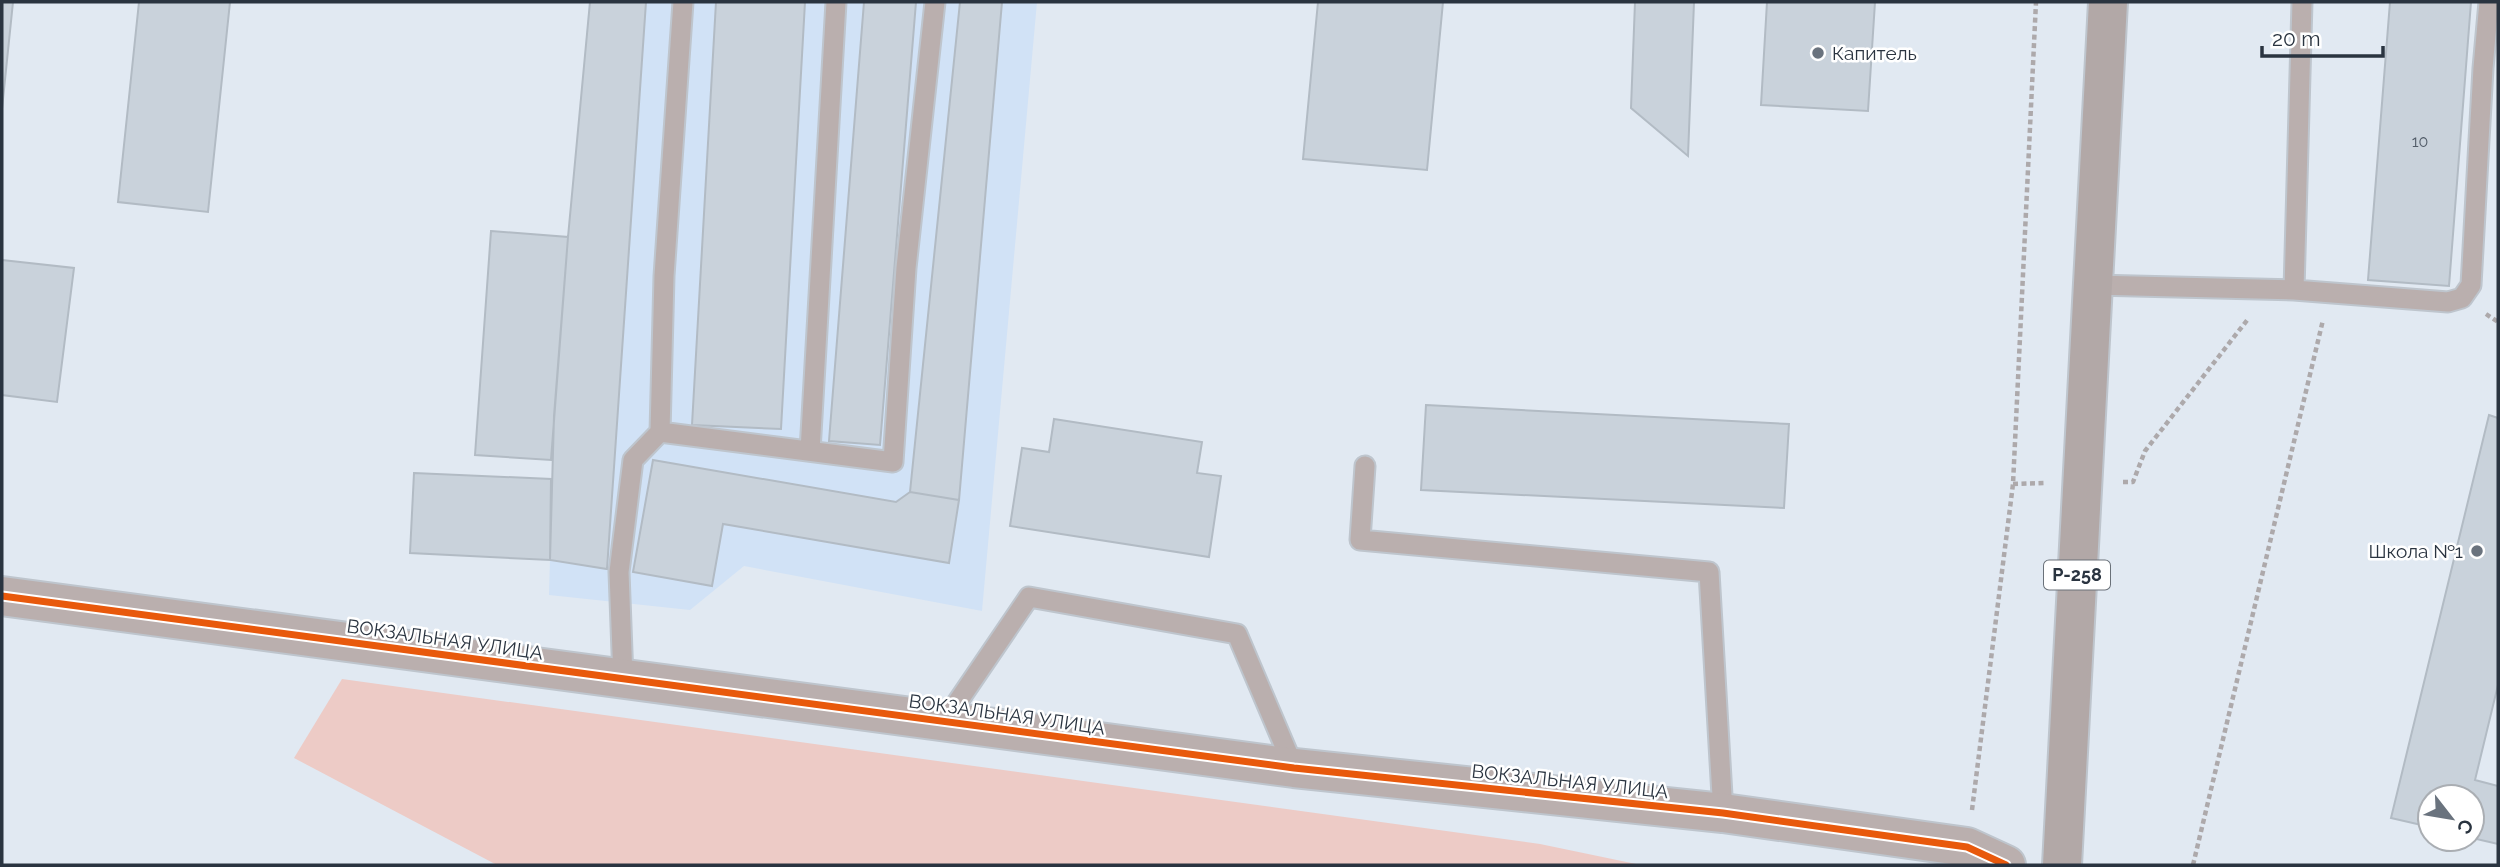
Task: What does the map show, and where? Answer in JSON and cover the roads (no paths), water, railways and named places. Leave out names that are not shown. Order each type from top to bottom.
[{"type":"main road","name":"Р-258","points":[[2062,865],[2108,2]]},
{"type":"street","name":"ВОКЗАЛЬНАЯ УЛИЦА","points":[[2,596],[1294,768],[1724,813],[1968,847],[2006,865]]},
{"type":"lane","points":[[623,679],[619,572],[633,460],[660,432],[664,276],[683,2]]},
{"type":"lane","points":[[810,451],[836,2]]},
{"type":"lane","points":[[660,432],[892,462],[906,268],[935,2]]},
{"type":"lane","points":[[2294,290],[2302,2]]},
{"type":"lane","points":[[2095,285],[2294,290],[2448,302],[2462,298],[2471,285],[2489,2]]},
{"type":"lane","points":[[1365,466],[1360,540],[1709,572],[1724,813]]},
{"type":"lane","points":[[944,722],[1029,597],[1237,634],[1294,768]]},
{"type":"place","name":"Капитель","points":[[1818,53]]},
{"type":"place","name":"Школа №1","points":[[2477,551]]}]
